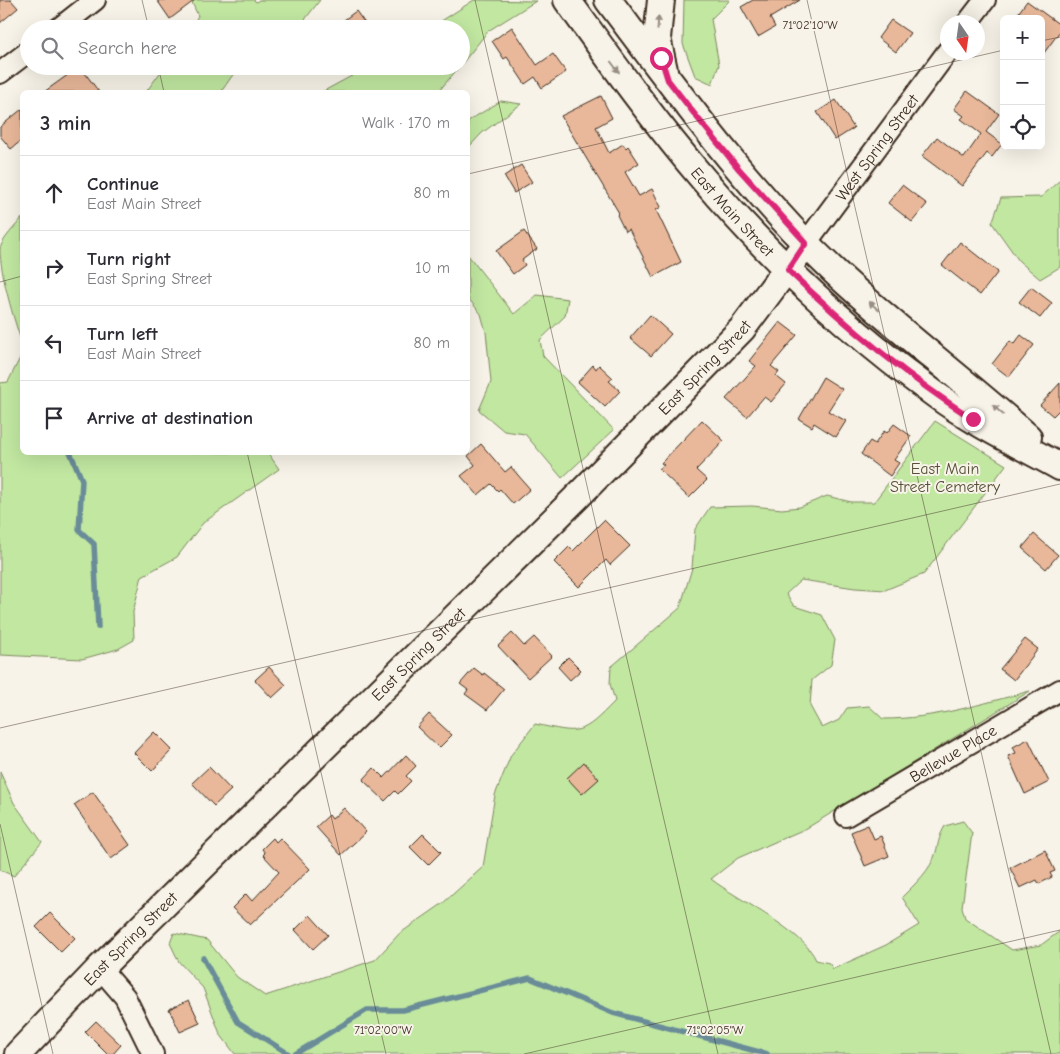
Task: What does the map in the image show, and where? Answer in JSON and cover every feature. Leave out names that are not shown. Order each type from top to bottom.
[{"type":"main road","points":[[661,0],[657,38],[668,80]]},
{"type":"main road","name":"East Main Street","points":[[572,2],[586,28],[655,120],[704,181],[788,270],[857,333],[938,396],[973,419],[1060,467]]},
{"type":"main road","points":[[586,28],[614,2]]},
{"type":"main road","name":"East Main Street","points":[[614,2],[668,80],[739,169],[806,243],[836,273],[920,346],[988,401],[1060,467]]},
{"type":"main road","name":"East Spring Street","points":[[18,1054],[100,968],[578,496],[742,329],[788,270],[806,243]]},
{"type":"street","points":[[70,20],[96,0]]},
{"type":"street","points":[[973,15],[985,0]]},
{"type":"street","points":[[0,73],[20,58]]},
{"type":"street","name":"West Spring Street","points":[[806,243],[941,60]]},
{"type":"street","name":"Bellevue Place","points":[[846,816],[1060,690]]},
{"type":"street","points":[[100,968],[116,984],[129,1004],[153,1054]]},
{"type":"green space","points":[[191,0],[254,0],[256,2],[259,0],[320,0],[305,20],[196,20],[198,16]]},
{"type":"green space","points":[[474,0],[536,1],[488,31],[470,54],[470,20],[443,20]]},
{"type":"green space","points":[[684,0],[730,0],[711,19],[719,65],[712,84],[695,76],[683,44]]},
{"type":"green space","points":[[158,75],[233,75],[222,90],[147,90]]},
{"type":"green space","points":[[353,75],[452,75],[440,90],[326,90]]},
{"type":"green space","points":[[501,101],[521,104],[482,133],[470,146],[470,120]]},
{"type":"green space","points":[[1060,180],[1060,267],[1040,279],[1019,261],[992,223],[1001,198],[1041,197]]},
{"type":"green space","points":[[20,220],[20,336],[5,284],[1,259],[0,249],[6,237]]},
{"type":"green space","points":[[470,258],[514,314],[537,295],[568,299],[565,316],[540,340],[543,356],[614,430],[562,478],[525,434],[504,431],[479,410],[491,382],[486,332],[481,314],[470,300]]},
{"type":"green space","points":[[20,358],[20,455],[269,455],[279,469],[203,523],[177,557],[142,576],[133,612],[134,640],[118,649],[82,659],[0,655],[0,383],[8,382]]},
{"type":"green space","name":"East Main Street Cemetery","points":[[935,421],[1006,465],[924,574],[885,590],[855,588],[801,580],[786,594],[794,606],[822,615],[835,640],[831,665],[812,680],[810,706],[822,728],[839,720],[847,708],[869,706],[883,719],[902,718],[939,714],[1030,691],[807,828],[738,858],[711,879],[785,927],[809,949],[816,960],[829,963],[833,969],[886,945],[919,925],[902,897],[922,876],[934,859],[940,836],[945,826],[963,821],[972,833],[962,907],[965,918],[1012,950],[1041,945],[1060,931],[1060,1054],[235,1054],[220,1034],[203,988],[179,962],[170,943],[174,933],[207,940],[237,977],[265,996],[375,960],[399,934],[442,904],[483,867],[495,795],[511,755],[535,724],[562,730],[580,729],[595,721],[615,701],[610,684],[611,667],[680,608],[692,568],[695,529],[710,507],[752,506],[782,509],[800,507],[827,496],[851,502],[874,502]]},
{"type":"green space","points":[[0,772],[14,803],[42,842],[14,876],[0,870]]},
{"type":"building","points":[[0,0],[11,0],[18,8],[0,23]]},
{"type":"building","points":[[157,0],[195,0],[170,19]]},
{"type":"building","points":[[753,0],[800,0],[770,18],[775,27],[758,37],[741,7]]},
{"type":"building","points":[[1027,1],[1060,25],[1060,31],[1045,52],[1045,15],[1017,15]]},
{"type":"building","points":[[356,11],[362,20],[344,20]]},
{"type":"building","points":[[891,20],[910,33],[896,52],[878,38]]},
{"type":"building","points":[[512,27],[537,65],[553,54],[566,72],[542,88],[535,77],[525,84],[507,57],[504,59],[492,41]]},
{"type":"building","points":[[68,75],[86,75],[98,90],[47,90]]},
{"type":"building","points":[[967,91],[999,114],[986,132],[1000,142],[1000,147],[992,157],[987,153],[962,186],[922,156],[937,137],[964,158],[981,134],[961,119],[964,116],[954,109]]},
{"type":"building","points":[[601,96],[612,118],[596,127],[609,153],[623,144],[626,148],[628,146],[639,163],[625,172],[639,196],[652,189],[661,207],[656,210],[681,262],[653,277],[629,229],[625,231],[617,215],[619,213],[561,116]]},
{"type":"building","points":[[836,100],[854,128],[835,140],[817,112]]},
{"type":"building","points":[[20,111],[20,142],[11,149],[0,136],[0,127]]},
{"type":"building","points":[[521,165],[532,182],[514,193],[504,176]]},
{"type":"building","points":[[902,185],[927,204],[912,222],[888,203]]},
{"type":"building","points":[[524,231],[537,249],[522,260],[525,265],[513,274],[496,251]]},
{"type":"building","points":[[960,242],[998,272],[980,295],[942,265]]},
{"type":"building","points":[[1031,287],[1052,303],[1040,318],[1019,302]]},
{"type":"building","points":[[650,315],[671,334],[651,356],[630,338]]},
{"type":"building","points":[[780,322],[797,335],[771,366],[779,372],[776,376],[786,384],[771,402],[764,397],[747,417],[726,399],[756,366],[749,361]]},
{"type":"building","points":[[1021,335],[1034,345],[1009,377],[992,364],[1010,341],[1014,344]]},
{"type":"building","points":[[593,365],[596,369],[599,365],[613,378],[609,381],[620,391],[605,407],[578,382]]},
{"type":"building","points":[[823,377],[842,389],[828,411],[846,421],[836,437],[814,423],[812,427],[799,419]]},
{"type":"building","points":[[1060,383],[1060,409],[1053,416],[1040,405]]},
{"type":"building","points":[[702,420],[724,441],[696,470],[707,480],[689,498],[659,469],[664,465],[661,463]]},
{"type":"building","points":[[894,424],[911,436],[894,460],[899,463],[890,476],[861,454],[870,441],[875,444],[884,431],[887,433]]},
{"type":"building","points":[[481,444],[505,472],[511,467],[530,489],[513,504],[500,489],[498,491],[491,484],[478,495],[461,476],[475,465],[468,456]]},
{"type":"building","points":[[604,520],[630,546],[610,565],[606,560],[579,587],[554,562],[569,547],[573,551]]},
{"type":"building","points":[[1034,534],[1058,555],[1046,569],[1022,548]]},
{"type":"building","points":[[512,633],[524,646],[534,637],[552,656],[528,678],[498,646]]},
{"type":"building","points":[[1025,639],[1038,649],[1014,680],[1000,669]]},
{"type":"building","points":[[568,657],[581,670],[570,680],[558,667]]},
{"type":"building","points":[[269,667],[286,685],[272,698],[255,680]]},
{"type":"building","points":[[474,668],[483,675],[484,673],[504,689],[487,710],[465,694],[468,690],[460,684]]},
{"type":"building","points":[[429,714],[452,735],[439,748],[417,727]]},
{"type":"building","points":[[154,732],[172,750],[152,771],[134,753]]},
{"type":"building","points":[[1028,739],[1049,782],[1025,794],[1008,756],[1016,753],[1013,747]]},
{"type":"building","points":[[406,755],[416,766],[406,776],[411,781],[398,794],[395,791],[385,801],[363,780],[374,768],[384,778]]},
{"type":"building","points":[[584,762],[599,779],[582,794],[567,778]]},
{"type":"building","points":[[209,767],[231,790],[214,806],[192,783]]},
{"type":"building","points":[[93,792],[130,845],[111,859],[74,805]]},
{"type":"building","points":[[344,808],[366,832],[341,855],[316,827],[329,815],[332,819]]},
{"type":"building","points":[[868,825],[874,839],[881,836],[889,856],[865,866],[851,832]]},
{"type":"building","points":[[423,834],[441,852],[428,865],[410,847]]},
{"type":"building","points":[[273,838],[276,842],[280,838],[310,869],[250,925],[232,908],[246,894],[252,901],[279,872],[263,855],[265,853],[262,849]]},
{"type":"building","points":[[1045,850],[1055,871],[1050,873],[1052,877],[1039,884],[1037,880],[1020,888],[1010,868]]},
{"type":"building","points":[[50,913],[75,938],[61,952],[36,927]]},
{"type":"building","points":[[310,915],[328,935],[313,949],[295,930]]},
{"type":"building","points":[[189,1000],[200,1023],[180,1032],[169,1009]]},
{"type":"building","points":[[96,1021],[121,1045],[113,1054],[107,1054],[85,1032]]},
{"type":"waterway","points":[[71,455],[82,480],[79,530],[94,544],[98,627]]},
{"type":"waterway","points":[[203,958],[238,1022],[289,1054]]},
{"type":"waterway","points":[[295,1054],[367,1010],[403,1010],[530,978],[613,1013],[767,1054]]},
{"type":"route","points":[[661,58],[668,80],[696,116],[739,169],[806,243],[788,270],[857,333],[900,368],[973,419]]}]
